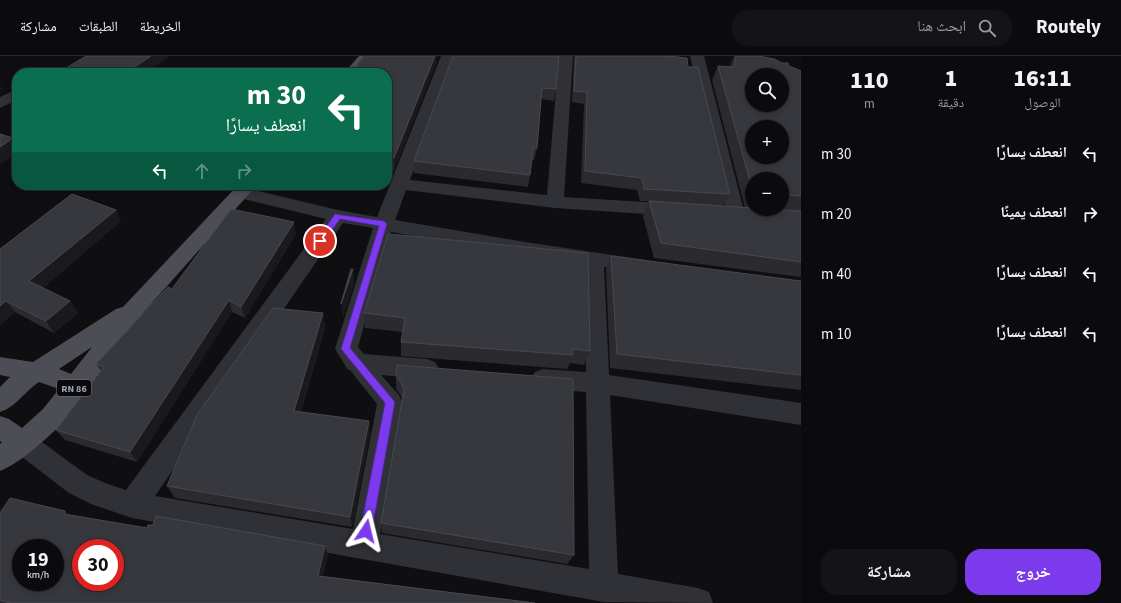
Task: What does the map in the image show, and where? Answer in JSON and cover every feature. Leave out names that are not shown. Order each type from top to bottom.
[{"type":"main road","points":[[356,68],[367,56]]},
{"type":"main road","name":"RN 86","points":[[0,459],[52,417],[136,306],[243,190]]},
{"type":"main road","name":"RN 86","points":[[0,402],[15,387],[36,371],[136,306]]},
{"type":"main road","points":[[0,366],[36,371],[57,377],[75,387]]},
{"type":"main road","points":[[0,427],[9,435],[22,442]]},
{"type":"street","points":[[364,546],[390,402],[356,363],[346,349],[384,224],[448,56]]},
{"type":"street","points":[[555,202],[566,56]]},
{"type":"street","points":[[693,62],[736,215]]},
{"type":"street","points":[[0,103],[12,97]]},
{"type":"street","points":[[399,184],[555,202],[689,211]]},
{"type":"street","points":[[247,190],[338,216],[525,249],[656,267]]},
{"type":"street","points":[[132,505],[338,216]]},
{"type":"street","points":[[594,259],[604,587]]},
{"type":"street","points":[[356,363],[450,371]]},
{"type":"street","points":[[520,377],[598,383],[801,414]]},
{"type":"street","points":[[22,442],[78,484],[101,495],[132,505],[698,603]]},
{"type":"building","points":[[86,56],[151,56],[133,68],[66,68]]},
{"type":"building","points":[[364,56],[435,56],[394,158],[392,158],[392,68],[356,68]]},
{"type":"building","points":[[453,56],[559,56],[556,89],[542,88],[537,148],[533,148],[530,175],[414,161]]},
{"type":"building","points":[[576,56],[665,56],[687,58],[688,67],[698,67],[730,194],[644,189],[642,178],[585,171],[587,92],[574,91]]},
{"type":"building","points":[[736,56],[759,56],[774,59],[782,63],[788,63],[789,66],[801,71],[801,196],[789,195],[789,172],[748,172],[745,164],[789,164],[789,120],[745,120],[745,163],[718,66],[734,67]]},
{"type":"building","points":[[0,134],[12,138],[12,139],[0,147]]},
{"type":"building","points":[[72,194],[116,210],[29,281],[70,301],[46,321],[6,301],[0,306],[0,249]]},
{"type":"building","points":[[649,201],[745,208],[745,216],[789,216],[789,210],[801,211],[801,262],[661,243]]},
{"type":"building","points":[[231,209],[294,222],[241,307],[229,300],[130,452],[56,430],[104,367],[96,364],[168,287],[172,289]]},
{"type":"building","points":[[388,234],[588,253],[590,351],[572,349],[573,355],[401,342],[405,318],[364,313]]},
{"type":"building","points":[[611,256],[801,281],[801,375],[617,354]]},
{"type":"building","points":[[351,269],[353,269],[341,304]]},
{"type":"building","points":[[273,308],[323,313],[294,411],[369,421],[350,517],[167,486],[197,415]]},
{"type":"building","points":[[397,365],[573,379],[574,555],[381,523],[404,389],[396,376]]},
{"type":"building","points":[[10,498],[65,511],[64,514],[147,528],[148,525],[153,525],[156,516],[325,546],[318,576],[535,603],[11,603],[0,600],[0,513]]},
{"type":"route","points":[[320,241],[338,216],[384,224],[346,349],[356,363],[390,402],[366,531]]}]
